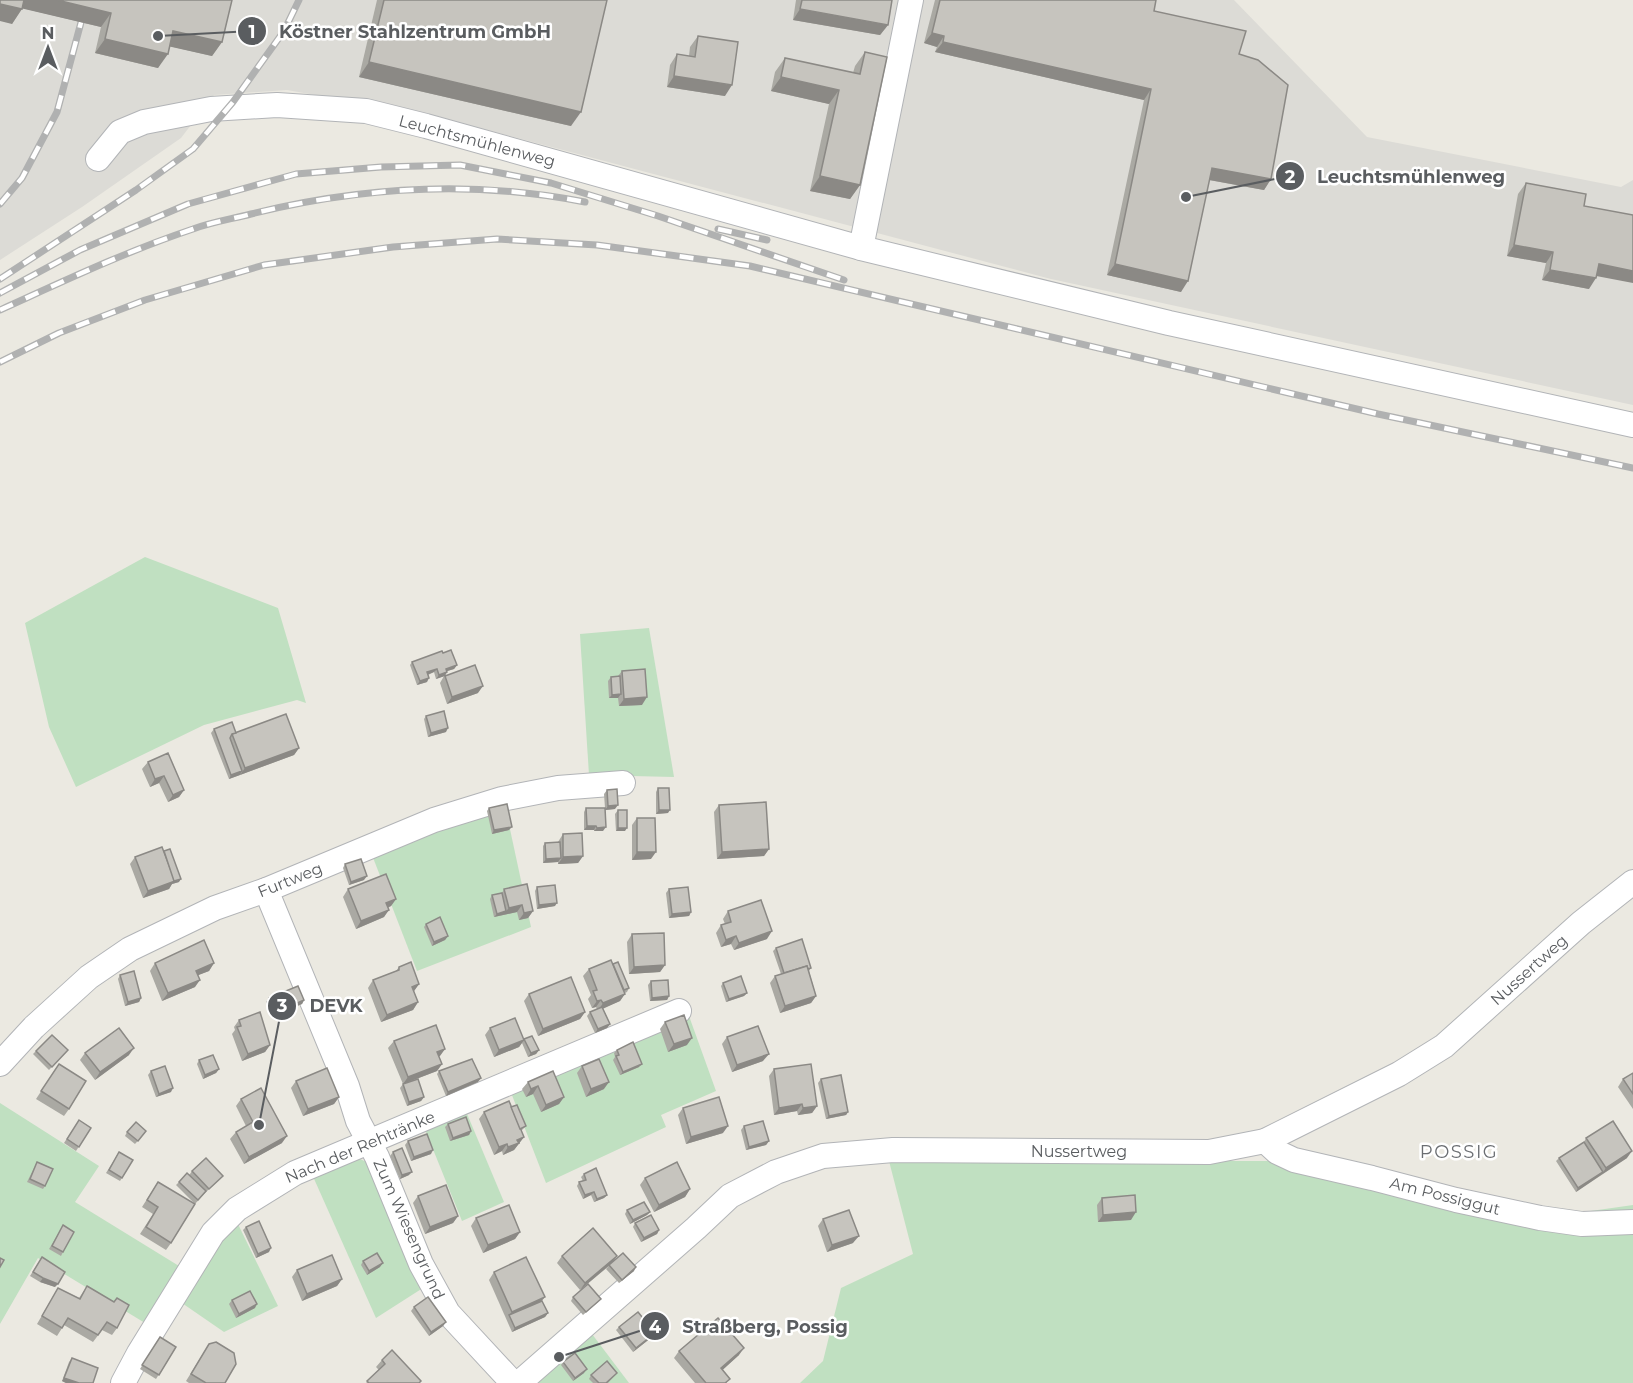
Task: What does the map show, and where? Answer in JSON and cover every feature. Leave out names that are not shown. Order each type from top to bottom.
[{"type":"street","points":[[861,248],[911,0]]},
{"type":"street","name":"Leuchtsmühlenweg","points":[[98,159],[120,132],[144,122],[211,109],[277,105],[366,111],[861,248],[1169,323],[1633,425]]},
{"type":"street","name":"Furtweg","points":[[0,1064],[34,1027],[89,977],[130,949],[215,908],[266,890],[434,820],[502,799],[558,788],[623,783]]},
{"type":"street","name":"Nussertweg","points":[[519,1383],[730,1196],[776,1172],[823,1156],[893,1150],[1209,1152],[1265,1141],[1399,1074],[1444,1046],[1581,923],[1633,882]]},
{"type":"street","name":"Zum Wiesengrund","points":[[266,890],[347,1086],[358,1121],[369,1141],[421,1264],[448,1313],[513,1383]]},
{"type":"street","name":"Nach der Rehtränke","points":[[123,1383],[213,1233],[237,1209],[295,1173],[679,1011]]},
{"type":"street","name":"Am Possiggut","points":[[1265,1141],[1277,1152],[1294,1160],[1455,1200],[1540,1218],[1582,1224],[1633,1222]]},
{"type":"shaded area","points":[[0,0],[1234,0],[1367,137],[1621,187],[1633,180],[1633,405],[1051,279],[438,117],[287,90],[214,95],[181,138],[82,207],[0,260]]},
{"type":"green space","points":[[145,557],[278,608],[306,703],[297,700],[204,725],[76,787],[49,727],[25,623]]},
{"type":"green space","points":[[649,628],[674,777],[589,775],[580,634]]},
{"type":"green space","points":[[505,806],[531,927],[417,971],[372,855]]},
{"type":"green space","points":[[689,1016],[716,1091],[661,1115],[666,1127],[546,1183],[510,1090]]},
{"type":"green space","points":[[0,1103],[99,1166],[75,1202],[179,1266],[145,1323],[38,1258],[0,1324]]},
{"type":"green space","points":[[465,1109],[504,1202],[462,1221],[424,1127]]},
{"type":"green space","points":[[353,1156],[369,1163],[426,1286],[376,1318],[311,1172]]},
{"type":"green space","points":[[889,1161],[1282,1161],[1521,1221],[1633,1205],[1633,1383],[800,1383],[823,1361],[841,1288],[913,1254]]},
{"type":"green space","points":[[235,1218],[278,1306],[224,1332],[179,1301]]},
{"type":"green space","points":[[592,1334],[629,1383],[530,1383]]},
{"type":"building","points":[[0,0],[24,0],[22,9],[0,4]]},
{"type":"building","points":[[57,0],[232,0],[222,42],[173,31],[168,54],[105,39],[111,13]]},
{"type":"building","points":[[384,0],[607,0],[581,112],[369,62]]},
{"type":"building","points":[[802,0],[892,0],[888,25],[800,9]]},
{"type":"building","points":[[940,0],[1156,0],[1154,11],[1246,31],[1239,54],[1258,60],[1288,85],[1271,179],[1212,168],[1188,281],[1115,264],[1151,89],[943,42],[944,36],[932,33]]},
{"type":"building","points":[[698,36],[738,42],[732,85],[674,76],[677,54],[695,57]]},
{"type":"building","points":[[865,52],[887,57],[860,185],[820,176],[839,90],[781,77],[785,58],[860,74]]},
{"type":"building","points":[[1526,183],[1586,194],[1584,206],[1633,215],[1633,271],[1599,264],[1596,278],[1550,270],[1553,252],[1514,245]]},
{"type":"building","points":[[451,650],[457,665],[446,669],[447,672],[439,675],[437,669],[427,672],[429,678],[420,681],[412,662]]},
{"type":"building","points":[[475,665],[483,686],[452,697],[445,676]]},
{"type":"building","points":[[645,669],[647,697],[624,699],[622,671]]},
{"type":"building","points":[[620,676],[621,694],[612,695],[611,677]]},
{"type":"building","points":[[444,711],[448,728],[431,733],[426,716]]},
{"type":"building","points":[[286,714],[299,748],[245,768],[232,734]]},
{"type":"building","points":[[232,722],[236,733],[230,738],[242,771],[231,775],[214,729]]},
{"type":"building","points":[[168,753],[184,790],[173,795],[164,776],[155,779],[148,762]]},
{"type":"building","points":[[658,788],[669,788],[670,810],[659,810]]},
{"type":"building","points":[[617,789],[618,805],[608,806],[607,790]]},
{"type":"building","points":[[766,802],[769,849],[722,852],[719,805]]},
{"type":"building","points":[[507,804],[512,827],[494,830],[489,808]]},
{"type":"building","points":[[586,808],[605,808],[606,827],[587,826]]},
{"type":"building","points":[[618,810],[627,810],[627,828],[618,828]]},
{"type":"building","points":[[637,818],[655,818],[656,852],[637,852]]},
{"type":"building","points":[[582,833],[583,856],[563,857],[563,834]]},
{"type":"building","points":[[560,842],[561,858],[546,859],[545,843]]},
{"type":"building","points":[[162,847],[175,881],[148,891],[135,857]]},
{"type":"building","points":[[170,849],[181,879],[174,881],[164,851]]},
{"type":"building","points":[[361,859],[367,876],[351,882],[345,864]]},
{"type":"building","points":[[386,874],[396,899],[386,903],[389,910],[361,921],[348,889]]},
{"type":"building","points":[[527,884],[533,911],[524,913],[522,905],[509,908],[504,889]]},
{"type":"building","points":[[555,885],[557,903],[539,905],[537,887]]},
{"type":"building","points":[[688,887],[691,912],[672,914],[669,889]]},
{"type":"building","points":[[502,893],[506,911],[497,914],[492,895]]},
{"type":"building","points":[[761,900],[772,931],[739,943],[736,936],[726,940],[721,925],[731,922],[728,911]]},
{"type":"building","points":[[440,917],[448,936],[434,942],[426,924]]},
{"type":"building","points":[[664,933],[665,965],[634,967],[632,934]]},
{"type":"building","points":[[802,939],[811,968],[808,969],[807,966],[784,973],[776,948]]},
{"type":"building","points":[[204,940],[214,963],[196,971],[200,980],[168,993],[155,963]]},
{"type":"building","points":[[611,960],[625,994],[603,1003],[601,1000],[597,1001],[593,991],[597,990],[589,969]]},
{"type":"building","points":[[411,962],[419,984],[412,987],[418,1002],[387,1015],[373,980],[399,970],[399,967]]},
{"type":"building","points":[[618,962],[629,988],[624,990],[613,964]]},
{"type":"building","points":[[807,966],[816,996],[785,1006],[775,976]]},
{"type":"building","points":[[134,971],[141,998],[128,1002],[120,975]]},
{"type":"building","points":[[741,976],[747,993],[729,999],[723,983]]},
{"type":"building","points":[[571,977],[585,1012],[543,1029],[529,994]]},
{"type":"building","points":[[668,980],[669,996],[652,998],[651,981]]},
{"type":"building","points":[[298,986],[304,1000],[275,1013],[269,998]]},
{"type":"building","points":[[602,1007],[610,1024],[598,1029],[590,1012]]},
{"type":"building","points":[[260,1012],[270,1045],[248,1054],[237,1027],[241,1026],[239,1020]]},
{"type":"building","points":[[684,1015],[692,1038],[674,1044],[665,1022]]},
{"type":"building","points":[[515,1018],[524,1040],[499,1050],[490,1028]]},
{"type":"building","points":[[436,1025],[445,1049],[437,1052],[442,1064],[408,1077],[394,1041]]},
{"type":"building","points":[[758,1026],[769,1054],[737,1065],[727,1037]]},
{"type":"building","points":[[119,1028],[134,1048],[100,1072],[85,1053]]},
{"type":"building","points":[[52,1035],[68,1050],[52,1067],[36,1051]]},
{"type":"building","points":[[532,1036],[539,1050],[531,1053],[524,1039]]},
{"type":"building","points":[[633,1042],[642,1064],[623,1072],[616,1056],[619,1055],[617,1050]]},
{"type":"building","points":[[213,1055],[219,1069],[205,1075],[199,1060]]},
{"type":"building","points":[[472,1059],[481,1078],[448,1092],[439,1071]]},
{"type":"building","points":[[599,1059],[609,1082],[591,1089],[582,1066]]},
{"type":"building","points":[[59,1064],[86,1081],[69,1109],[41,1091]]},
{"type":"building","points":[[811,1064],[817,1106],[803,1108],[802,1104],[779,1108],[774,1069]]},
{"type":"building","points":[[165,1066],[173,1088],[159,1094],[151,1071]]},
{"type":"building","points":[[327,1068],[339,1097],[308,1109],[296,1081]]},
{"type":"building","points":[[553,1071],[564,1097],[546,1105],[538,1086],[531,1089],[528,1082]]},
{"type":"building","points":[[1633,1073],[1633,1094],[1623,1079]]},
{"type":"building","points":[[841,1075],[848,1112],[829,1116],[821,1079]]},
{"type":"building","points":[[418,1079],[424,1097],[409,1102],[403,1084]]},
{"type":"building","points":[[261,1088],[287,1136],[249,1157],[236,1132],[253,1122],[241,1099]]},
{"type":"building","points":[[719,1097],[728,1126],[691,1137],[683,1108]]},
{"type":"building","points":[[509,1101],[524,1137],[517,1140],[519,1143],[499,1147],[484,1112]]},
{"type":"building","points":[[517,1105],[526,1126],[520,1129],[511,1107]]},
{"type":"building","points":[[466,1117],[471,1131],[453,1138],[448,1124]]},
{"type":"building","points":[[79,1120],[91,1128],[79,1147],[67,1139]]},
{"type":"building","points":[[763,1121],[769,1141],[749,1147],[744,1126]]},
{"type":"building","points":[[1613,1121],[1632,1151],[1606,1168],[1586,1138]]},
{"type":"building","points":[[136,1122],[146,1131],[138,1141],[127,1132]]},
{"type":"building","points":[[427,1134],[433,1150],[414,1157],[408,1141]]},
{"type":"building","points":[[1584,1142],[1603,1172],[1578,1188],[1559,1158]]},
{"type":"building","points":[[402,1148],[412,1172],[402,1175],[393,1152]]},
{"type":"building","points":[[119,1152],[133,1160],[122,1178],[109,1170]]},
{"type":"building","points":[[206,1158],[223,1176],[209,1189],[192,1171]]},
{"type":"building","points":[[37,1162],[53,1169],[45,1186],[30,1179]]},
{"type":"building","points":[[677,1162],[690,1189],[659,1205],[645,1178]]},
{"type":"building","points":[[596,1168],[607,1195],[597,1199],[594,1192],[585,1195],[579,1182],[586,1180],[584,1174]]},
{"type":"building","points":[[187,1173],[206,1191],[198,1200],[179,1182]]},
{"type":"building","points":[[158,1182],[195,1204],[171,1243],[146,1227],[158,1207],[147,1200]]},
{"type":"building","points":[[446,1185],[458,1216],[430,1227],[418,1196]]},
{"type":"building","points":[[1135,1195],[1136,1212],[1103,1215],[1102,1198]]},
{"type":"building","points":[[644,1202],[650,1212],[633,1220],[627,1210]]},
{"type":"building","points":[[509,1205],[520,1232],[488,1245],[476,1218]]},
{"type":"building","points":[[849,1210],[859,1236],[832,1245],[823,1219]]},
{"type":"building","points":[[651,1215],[659,1230],[644,1238],[635,1223]]},
{"type":"building","points":[[259,1221],[271,1248],[258,1254],[246,1227]]},
{"type":"building","points":[[63,1225],[74,1232],[63,1252],[52,1246]]},
{"type":"building","points":[[593,1228],[617,1256],[585,1283],[562,1256]]},
{"type":"building","points":[[377,1253],[383,1263],[369,1271],[363,1261]]},
{"type":"building","points":[[623,1253],[636,1267],[622,1280],[609,1265]]},
{"type":"building","points":[[332,1255],[342,1279],[307,1294],[297,1270]]},
{"type":"building","points":[[42,1257],[65,1272],[58,1284],[33,1272]]},
{"type":"building","points":[[526,1257],[545,1297],[512,1312],[494,1272]]},
{"type":"building","points":[[588,1284],[601,1299],[586,1312],[573,1297]]},
{"type":"building","points":[[87,1286],[114,1302],[117,1298],[129,1305],[117,1328],[107,1322],[98,1335],[68,1318],[62,1328],[42,1316],[58,1288],[80,1299]]},
{"type":"building","points":[[250,1291],[257,1304],[239,1314],[232,1300]]},
{"type":"building","points":[[428,1297],[446,1322],[431,1332],[414,1307]]},
{"type":"building","points":[[542,1301],[548,1313],[515,1328],[509,1315]]},
{"type":"building","points":[[638,1312],[655,1333],[636,1348],[619,1327]]},
{"type":"building","points":[[718,1318],[744,1348],[721,1368],[730,1379],[725,1383],[706,1383],[679,1351]]},
{"type":"building","points":[[160,1337],[176,1347],[159,1375],[142,1365]]},
{"type":"building","points":[[216,1342],[234,1353],[236,1364],[225,1383],[206,1383],[191,1374],[209,1344]]},
{"type":"building","points":[[392,1350],[421,1381],[419,1383],[369,1383],[367,1381],[385,1364],[382,1360]]},
{"type":"building","points":[[575,1353],[587,1369],[575,1378],[563,1362]]},
{"type":"building","points":[[72,1358],[98,1368],[93,1383],[79,1383],[64,1378]]},
{"type":"building","points":[[607,1361],[617,1373],[606,1383],[599,1383],[591,1375]]},
{"type":"railway","points":[[0,204],[22,178],[57,112],[87,0]]},
{"type":"railway","points":[[0,279],[136,190],[193,149],[233,102],[284,31],[299,0]]},
{"type":"railway","points":[[0,293],[80,250],[188,204],[296,174],[381,167],[460,165],[551,183],[658,216],[844,280]]},
{"type":"railway","points":[[0,310],[168,238],[207,224],[292,205],[375,193],[459,189],[543,195],[585,202]]},
{"type":"railway","points":[[718,229],[767,240]]},
{"type":"railway","points":[[0,362],[59,333],[145,300],[264,265],[393,247],[497,239],[597,245],[750,266],[1378,414],[1633,468]]},
{"type":"place","name":"Köstner Stahlzentrum GmbH","points":[[158,36]]},
{"type":"place","name":"Leuchtsmühlenweg","points":[[1186,197]]},
{"type":"place","name":"DEVK","points":[[259,1125]]},
{"type":"place","name":"Straßberg, Possig","points":[[559,1357]]},
{"type":"district","name":"POSSIG","points":[[1459,1152]]}]
